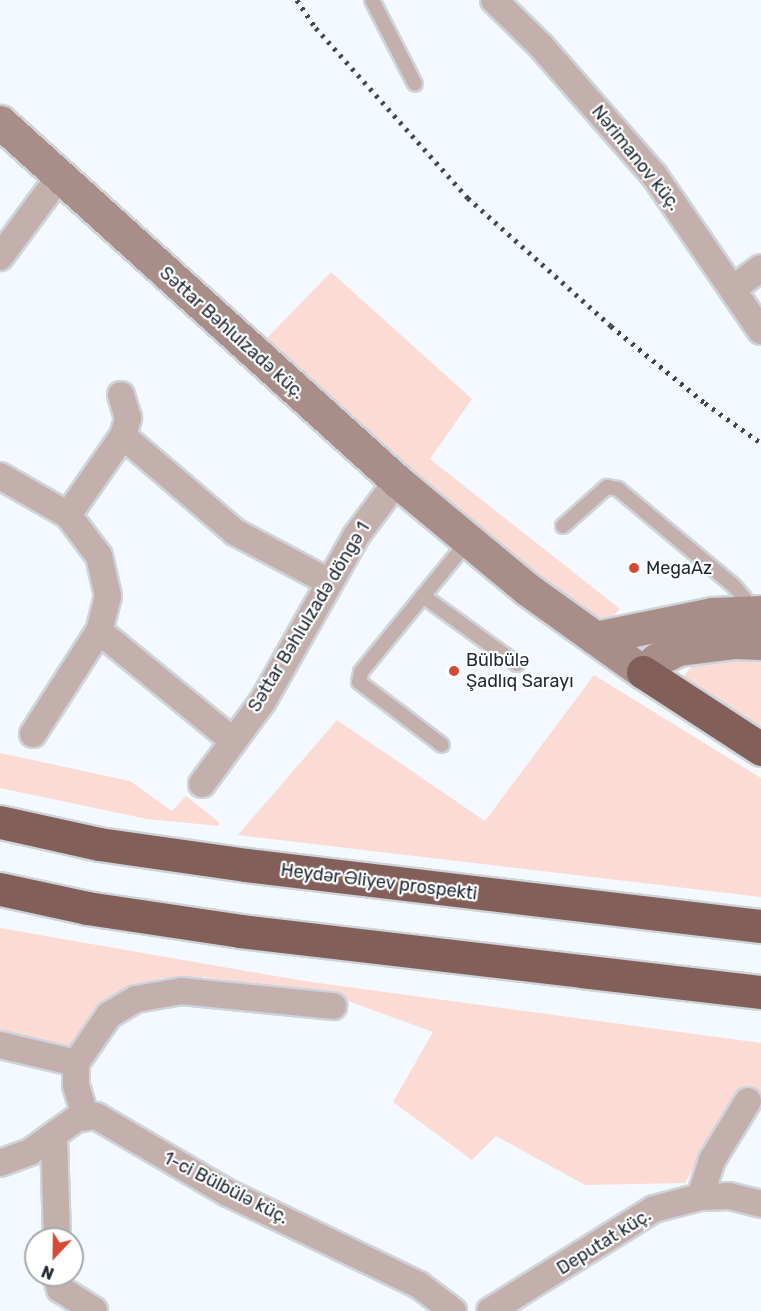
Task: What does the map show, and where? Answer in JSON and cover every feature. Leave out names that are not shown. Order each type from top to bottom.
[{"type":"highway","points":[[643,672],[761,749]]},
{"type":"highway","name":"Heydər Əliyev prospekti","points":[[0,822],[99,844],[246,865],[761,926]]},
{"type":"highway","points":[[0,889],[87,908],[240,932],[761,992]]},
{"type":"main road","name":"Səttar Bəhlulzadə küç.","points":[[0,122],[398,481],[468,541],[595,639],[643,672]]},
{"type":"main road","points":[[595,639],[704,615],[754,612]]},
{"type":"main road","points":[[643,672],[656,660],[679,649],[734,642],[761,643]]},
{"type":"street","name":"Nərimanov küç.","points":[[494,0],[541,46],[654,175],[761,331]]},
{"type":"street","points":[[0,256],[60,176]]},
{"type":"street","points":[[733,289],[761,268]]},
{"type":"street","points":[[68,514],[123,436],[128,418],[121,394]]},
{"type":"street","points":[[123,436],[235,531],[329,582]]},
{"type":"street","points":[[0,476],[68,514],[99,556],[108,596],[99,631],[33,734]]},
{"type":"street","name":"Səttar Bəhlulzadə döngə 1","points":[[202,784],[232,740],[263,701],[329,582],[362,528],[398,481]]},
{"type":"street","points":[[99,631],[232,740]]},
{"type":"street","points":[[0,1162],[54,1138],[85,1115],[76,1085],[76,1063],[109,1015],[136,999],[182,991],[333,1006]]},
{"type":"street","points":[[0,1045],[76,1063]]},
{"type":"street","points":[[700,1197],[712,1160],[748,1101]]},
{"type":"street","name":"1-ci Bülbülə küç.","points":[[85,1115],[105,1119],[228,1193],[419,1285],[453,1311]]},
{"type":"street","points":[[54,1138],[57,1227]]},
{"type":"street","name":"Deputat küç.","points":[[490,1311],[654,1209],[700,1197],[729,1196],[761,1204]]},
{"type":"street","points":[[59,1287],[94,1310]]},
{"type":"lane","points":[[372,0],[415,84]]},
{"type":"lane","points":[[563,526],[607,487],[618,489],[734,586],[754,612]]},
{"type":"lane","points":[[442,745],[359,682],[361,672],[468,541]]},
{"type":"lane","points":[[423,596],[518,664]]},
{"type":"shaded area","points":[[331,272],[472,399],[430,459],[620,609],[606,623],[535,577],[468,522],[267,338]]},
{"type":"shaded area","points":[[721,652],[761,657],[761,731],[690,690],[684,676],[695,662]]},
{"type":"shaded area","points":[[594,675],[761,778],[761,897],[238,835],[337,720],[485,821]]},
{"type":"shaded area","points":[[0,753],[130,781],[172,811],[186,796],[219,822],[219,826],[147,819],[0,788]]},
{"type":"shaded area","points":[[0,928],[304,981],[761,1043],[761,1093],[741,1088],[685,1183],[585,1185],[496,1136],[472,1160],[393,1102],[433,1032],[334,996],[205,977],[161,978],[107,1002],[68,1047],[0,1034]]},
{"type":"railway","points":[[297,0],[316,28],[468,198],[611,326],[705,403],[761,443]]},
{"type":"place","name":"MegaAz","points":[[634,568]]},
{"type":"place","name":"Bülbülə Şadlıq Sarayı","points":[[454,671]]}]
